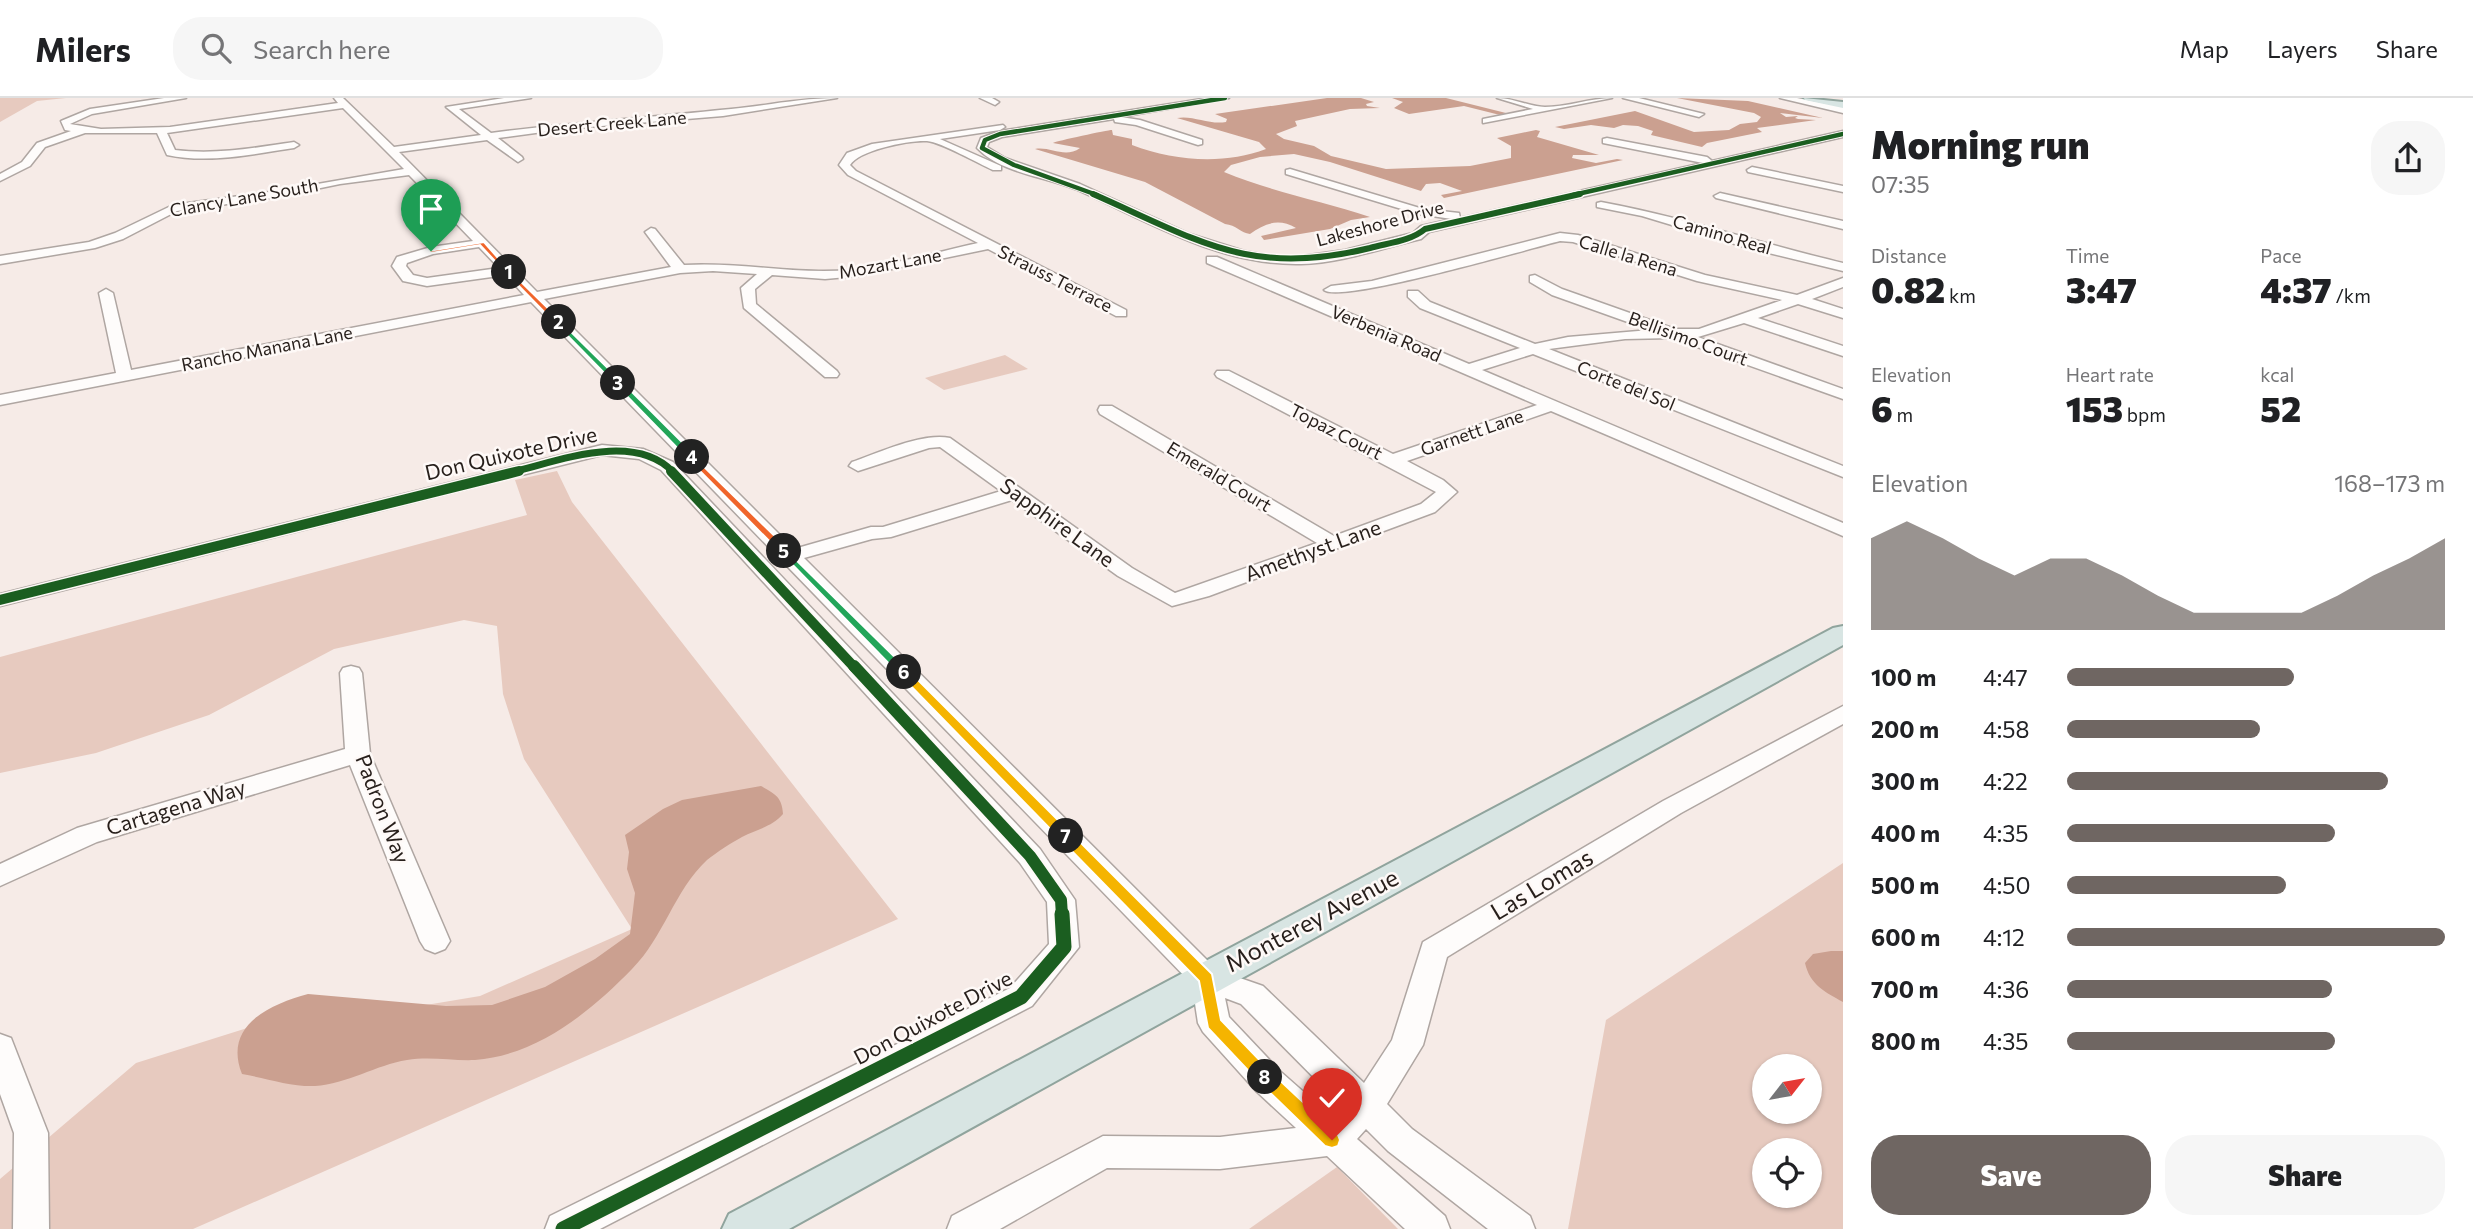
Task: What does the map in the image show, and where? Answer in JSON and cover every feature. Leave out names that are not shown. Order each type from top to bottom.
[{"type":"main road","points":[[1809,98],[1843,105]]},
{"type":"main road","points":[[1826,98],[1843,105]]},
{"type":"main road","name":"Monterey Avenue","points":[[745,1229],[1843,634]]},
{"type":"street","points":[[182,98],[90,112],[64,123],[68,128],[83,130],[160,129],[219,124],[341,101],[1206,979],[1252,995],[1400,1140],[1517,1229]]},
{"type":"street","points":[[519,159],[451,107],[527,98]]},
{"type":"street","name":"Desert Creek Lane","points":[[392,150],[565,126],[723,113],[833,98]]},
{"type":"street","points":[[984,98],[995,102]]},
{"type":"street","points":[[929,138],[1186,98]]},
{"type":"street","name":"Lakeshore Drive","points":[[1225,98],[1136,118],[1104,119],[1000,134],[985,140],[982,148],[1004,160],[1118,203],[1147,219],[1219,249],[1250,257],[1286,261],[1317,259],[1417,236],[1425,229],[1843,134]]},
{"type":"street","points":[[1501,98],[1544,110]]},
{"type":"street","points":[[1486,121],[1608,98]]},
{"type":"street","points":[[1628,98],[1699,114]]},
{"type":"street","points":[[1784,98],[1843,105]]},
{"type":"street","points":[[1517,102],[1570,105]]},
{"type":"street","points":[[1136,118],[1198,142]]},
{"type":"street","points":[[160,129],[171,153],[192,156],[294,145]]},
{"type":"street","points":[[0,178],[26,164],[41,145],[83,130]]},
{"type":"street","name":"Mozart Lane","points":[[929,138],[872,147],[851,155],[844,165],[852,173],[989,245]]},
{"type":"street","name":"Verbenia Road","points":[[929,138],[1843,530]]},
{"type":"street","points":[[1607,141],[1681,158],[1724,162]]},
{"type":"street","points":[[1681,158],[1697,169]]},
{"type":"street","points":[[1752,170],[1843,189]]},
{"type":"street","name":"Clancy Lane South","points":[[0,260],[91,245],[119,236],[173,208],[412,171]]},
{"type":"street","points":[[1290,172],[1422,212],[1477,217]]},
{"type":"street","points":[[1720,197],[1766,205],[1843,225]]},
{"type":"street","name":"Camino Real","points":[[1601,205],[1644,213],[1752,245],[1843,267]]},
{"type":"street","points":[[1422,212],[1427,224],[1425,229]]},
{"type":"street","points":[[651,232],[680,269]]},
{"type":"street","name":"Calle la Rena","points":[[1331,290],[1372,285],[1560,237],[1574,238],[1702,278],[1800,300],[1843,314]]},
{"type":"street","points":[[482,243],[431,251],[402,260],[399,266],[408,278],[427,282],[508,271]]},
{"type":"street","name":"Mozart Lane","points":[[535,298],[680,269],[713,267],[825,275],[858,272],[989,245]]},
{"type":"street","name":"Strauss Terrace","points":[[989,245],[1121,313]]},
{"type":"street","points":[[769,271],[748,288],[749,305],[831,374]]},
{"type":"street","name":"Bellisimo Court","points":[[1535,279],[1557,292],[1843,394]]},
{"type":"street","points":[[1470,369],[1534,349],[1602,337],[1700,333],[1800,300],[1843,282]]},
{"type":"street","points":[[106,293],[124,375]]},
{"type":"street","name":"Corte del Sol","points":[[1413,294],[1425,305],[1843,472]]},
{"type":"street","name":"Rancho Manana Lane","points":[[0,400],[535,298]]},
{"type":"street","points":[[1745,318],[1843,351]]},
{"type":"street","name":"Topaz Court","points":[[1223,374],[1448,492]]},
{"type":"street","name":"Garnett Lane","points":[[1391,461],[1553,405]]},
{"type":"street","name":"Emerald Court","points":[[1105,410],[1333,544]]},
{"type":"street","name":"Sapphire Lane","points":[[858,466],[928,443],[944,442],[1125,572],[1172,600]]},
{"type":"street","name":"Don Quixote Drive","points":[[0,600],[602,450],[643,454],[667,466],[1030,856],[1061,900],[1064,947],[1021,997],[563,1229]]},
{"type":"street","name":"Amethyst Lane","points":[[1172,600],[1202,592],[1428,508],[1448,492]]},
{"type":"street","points":[[795,562],[865,548],[883,539],[884,533],[1014,493]]},
{"type":"street","name":"Padron Way","points":[[351,673],[358,754],[435,941]]},
{"type":"street","name":"Las Lomas","points":[[1332,1140],[1367,1106],[1406,1045],[1434,950],[1672,807],[1843,714]]},
{"type":"street","name":"Cartagena Way","points":[[0,876],[87,835],[358,754]]},
{"type":"street","points":[[1206,979],[1214,1023],[1269,1082],[1432,1229]]},
{"type":"street","points":[[0,1048],[31,1133],[31,1229]]},
{"type":"street","points":[[965,1229],[1103,1152],[1220,1153],[1332,1140]]},
{"type":"shaded area","points":[[0,98],[66,98],[37,101],[0,122]]},
{"type":"shaded area","points":[[1327,98],[1361,98],[1374,102],[1366,104],[1367,106],[1380,108],[1350,109],[1295,121],[1297,126],[1276,134],[1284,139],[1314,146],[1331,156],[1386,169],[1470,166],[1511,158],[1511,146],[1497,138],[1536,130],[1540,131],[1537,137],[1599,155],[1573,155],[1572,158],[1596,163],[1623,160],[1444,198],[1441,195],[1462,191],[1440,183],[1426,184],[1421,191],[1330,162],[1294,154],[1260,157],[1231,165],[1224,172],[1370,217],[1351,220],[1330,229],[1264,240],[1261,236],[1296,228],[1284,223],[1272,223],[1250,234],[1225,224],[1145,182],[1035,149],[1074,151],[1080,148],[1053,143],[1112,130],[1113,135],[1132,139],[1132,145],[1165,155],[1199,159],[1233,157],[1266,149],[1259,142],[1177,118],[1226,122],[1227,119],[1215,114]]},
{"type":"shaded area","points":[[1392,98],[1446,98],[1506,113],[1500,115],[1464,106],[1409,114],[1394,108],[1403,102]]},
{"type":"shaded area","points":[[1677,98],[1748,101],[1823,118],[1780,113],[1786,117],[1798,116],[1795,118],[1816,120],[1757,128],[1762,132],[1707,143],[1702,147],[1651,135],[1653,131],[1638,126],[1623,125],[1614,128],[1591,125],[1564,129],[1555,127],[1635,111],[1694,132],[1729,130],[1740,124],[1757,122],[1761,117],[1754,113]]},
{"type":"shaded area","points":[[1005,355],[1028,369],[944,390],[925,378]]},
{"type":"shaded area","points":[[557,471],[572,502],[898,919],[193,1229],[0,1229],[0,1179],[136,1063],[276,1019],[372,1014],[480,996],[632,929],[524,759],[503,694],[497,626],[464,620],[334,649],[209,715],[96,753],[0,773],[0,657],[527,515],[515,480]]},
{"type":"shaded area","points":[[761,786],[777,797],[783,814],[774,822],[738,839],[707,860],[686,886],[653,943],[632,969],[599,1001],[561,1029],[520,1050],[498,1056],[475,1060],[407,1060],[327,1085],[288,1084],[242,1074],[238,1057],[244,1030],[265,1011],[308,994],[446,1006],[492,1005],[545,987],[595,959],[630,934],[635,893],[627,869],[629,852],[625,835],[663,809],[682,800]]},
{"type":"shaded area","points":[[1843,863],[1843,1229],[1568,1229],[1606,1020]]},
{"type":"shaded area","points":[[1843,951],[1843,1002],[1814,982],[1805,963],[1813,954]]},
{"type":"shaded area","points":[[1337,1167],[1398,1229],[1249,1229]]},
{"type":"cycle path","points":[[1225,98],[1000,134],[985,140],[982,148],[1001,160],[1076,186],[1214,247],[1242,255],[1302,260],[1359,251],[1417,236],[1425,229],[1843,134]]},
{"type":"cycle path","points":[[0,600],[602,450],[643,454],[667,466],[1030,856],[1061,900],[1064,947],[1021,997],[563,1229]]},
{"type":"route","points":[[431,251],[482,243],[1206,979],[1214,1023],[1269,1082],[1332,1140]]}]
